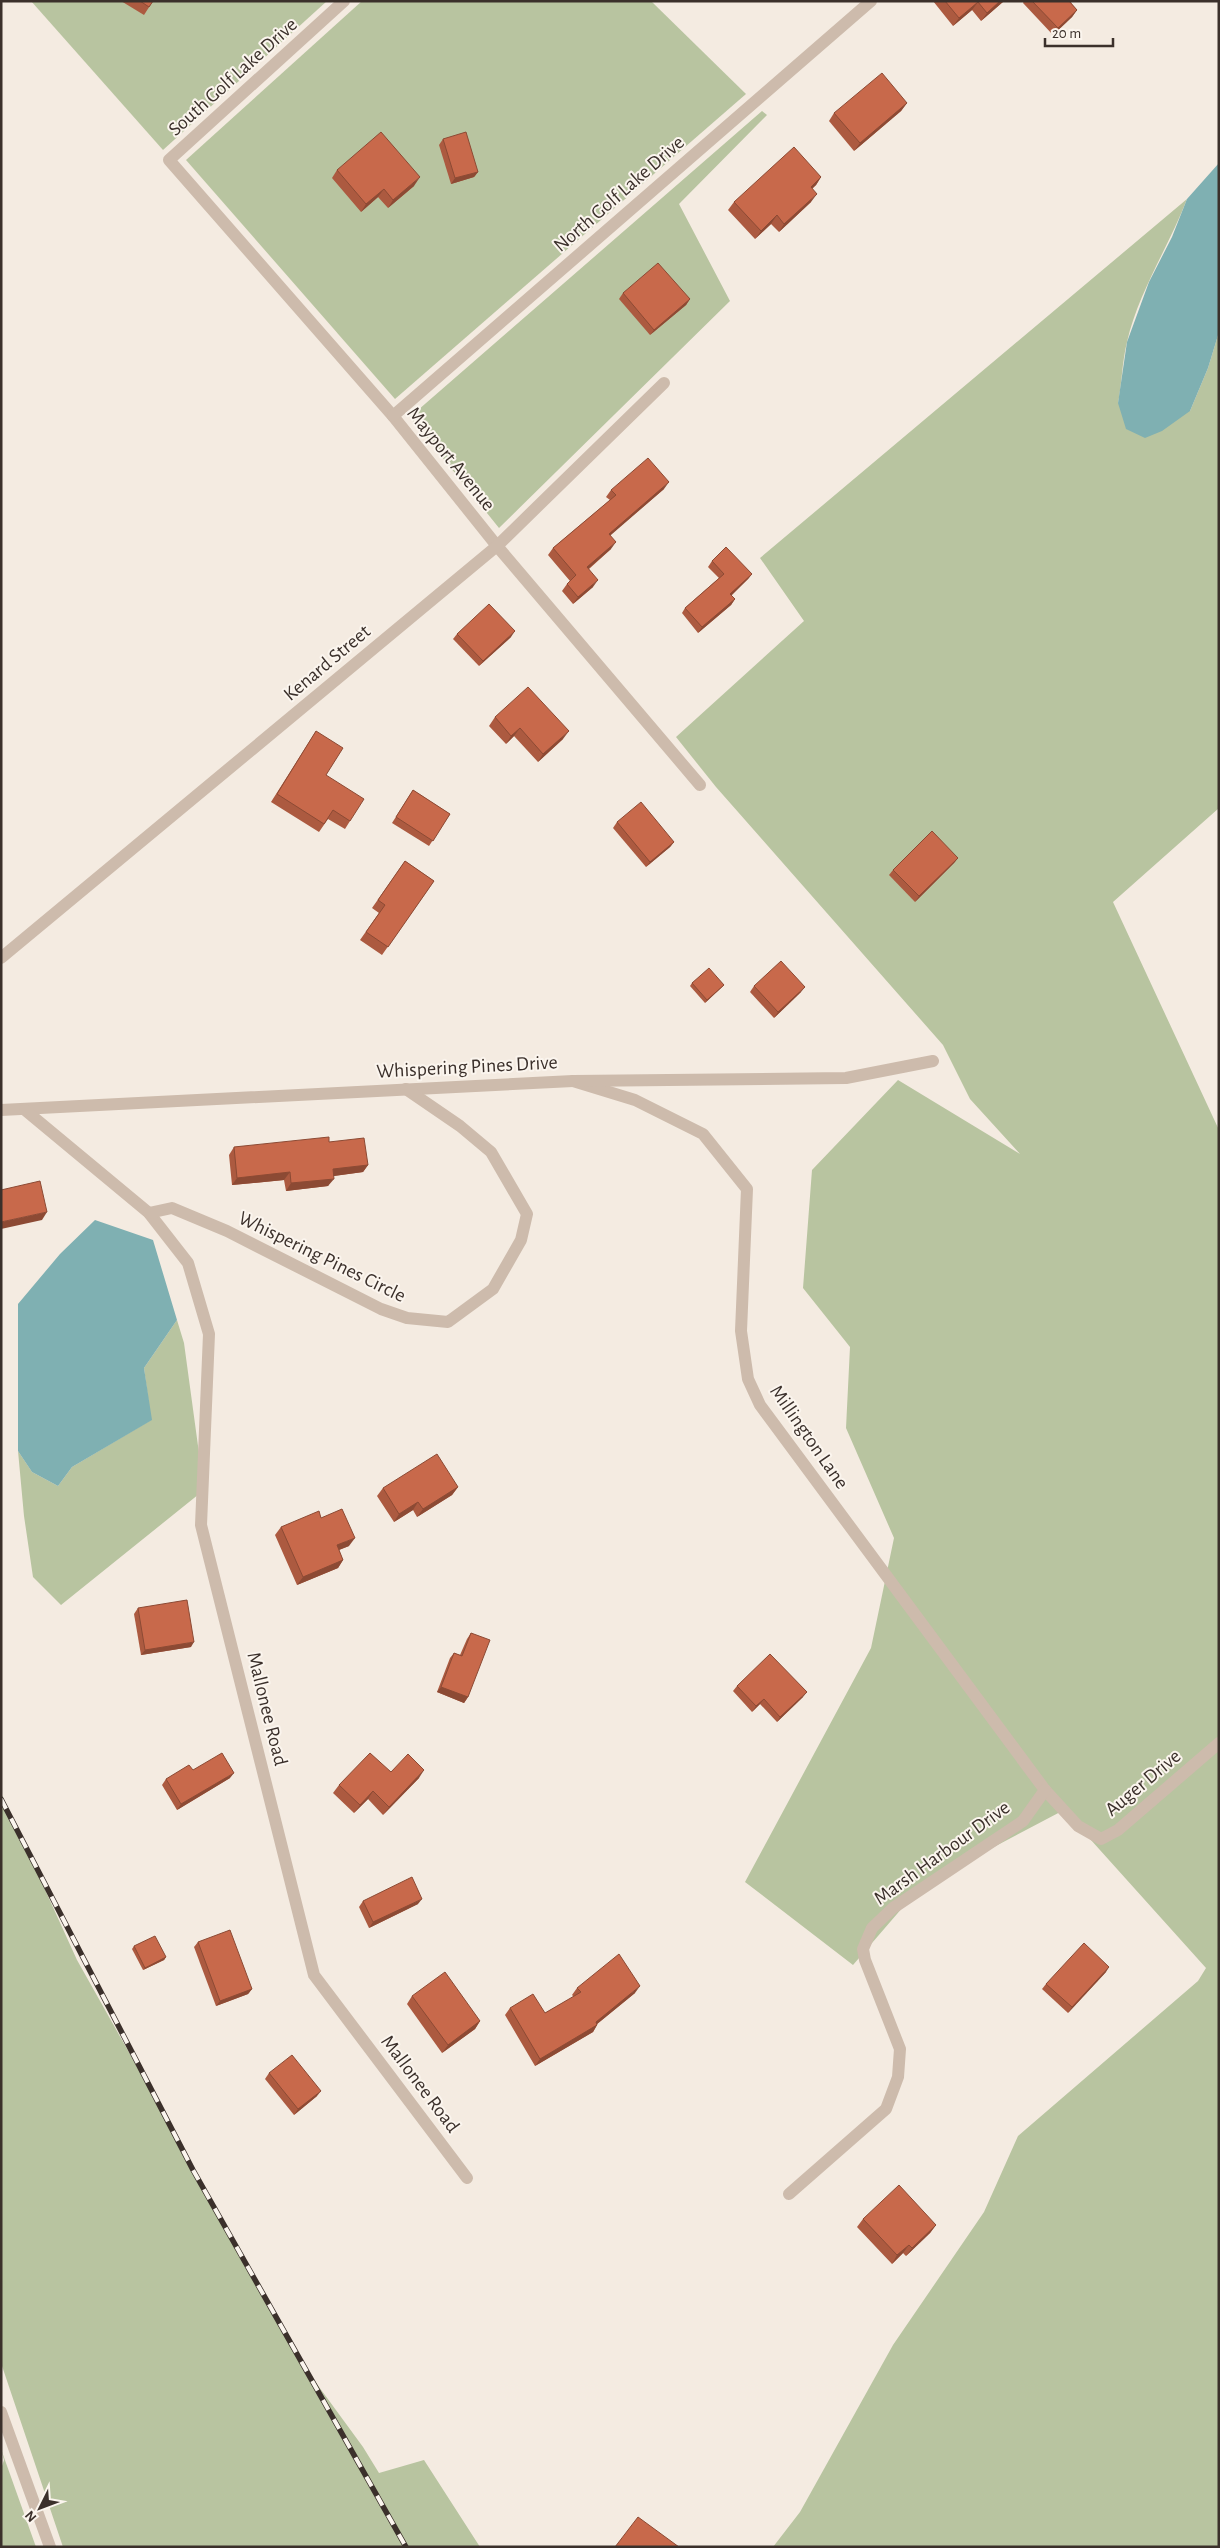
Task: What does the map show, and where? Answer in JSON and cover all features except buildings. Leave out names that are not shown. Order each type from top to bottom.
[{"type":"street","name":"South Golf Lake Drive","points":[[169,160],[344,1]]},
{"type":"street","name":"North Golf Lake Drive","points":[[393,416],[871,1]]},
{"type":"street","name":"Mayport Avenue","points":[[169,160],[393,416],[497,546],[700,785]]},
{"type":"street","name":"Kenard Street","points":[[1,958],[497,546],[664,383]]},
{"type":"street","name":"Whispering Pines Drive","points":[[1,1110],[573,1081],[846,1078],[933,1061]]},
{"type":"street","name":"Millington Lane","points":[[573,1081],[635,1100],[703,1134],[747,1189],[741,1331],[748,1379],[760,1405],[1045,1790]]},
{"type":"street","name":"Whispering Pines Circle","points":[[149,1213],[172,1208],[227,1231],[381,1309],[408,1318],[448,1322],[493,1289],[521,1240],[528,1214],[491,1152],[460,1126],[406,1089]]},
{"type":"street","points":[[25,1110],[149,1213]]},
{"type":"street","name":"Mallonee Road","points":[[149,1213],[188,1263],[210,1334],[201,1524],[314,1975],[467,2178]]},
{"type":"street","name":"Auger Drive","points":[[1045,1790],[1078,1826],[1101,1839],[1118,1830],[1219,1744]]},
{"type":"street","name":"Marsh Harbour Drive","points":[[789,2194],[886,2109],[898,2077],[900,2049],[865,1960],[863,1948],[872,1928],[893,1908],[1024,1821],[1045,1790]]},
{"type":"street","points":[[1,2412],[50,2547]]},
{"type":"green space","points":[[31,1],[327,1],[163,150]]},
{"type":"green space","points":[[362,1],[651,1],[746,94],[395,399],[186,160]]},
{"type":"green space","points":[[762,111],[767,115],[679,204],[730,301],[499,528],[410,417]]},
{"type":"green space","points":[[1187,199],[1138,306],[1125,350],[1118,403],[1190,411],[1208,368],[1219,332],[1219,808],[1113,902],[1219,1130],[1219,2547],[773,2547],[800,2512],[893,2345],[984,2212],[1018,2136],[1198,1981],[1206,1968],[1064,1810],[922,1885],[853,1965],[745,1882],[871,1648],[894,1538],[846,1428],[850,1347],[803,1288],[812,1170],[898,1080],[1020,1154],[970,1099],[943,1045],[716,787],[676,737],[804,621],[760,558]]},
{"type":"green space","points":[[177,1320],[184,1343],[204,1490],[61,1605],[33,1577],[24,1516],[18,1451],[32,1472],[58,1486],[72,1467],[151,1420],[144,1368]]},
{"type":"green space","points":[[1,1793],[77,1960],[311,2376],[363,2447],[379,2473],[424,2460],[480,2547],[63,2547],[1,2363]]},
{"type":"green space","points":[[1,2449],[36,2547],[1,2547],[1,2469],[4,2460]]},
{"type":"water","points":[[1219,163],[1219,332],[1208,368],[1190,411],[1162,431],[1145,438],[1126,429],[1118,403],[1127,342],[1149,282],[1172,237],[1187,199]]},
{"type":"water","points":[[95,1220],[153,1240],[177,1320],[144,1368],[152,1420],[72,1467],[58,1486],[32,1472],[18,1451],[18,1304],[60,1254]]},
{"type":"railway","points":[[1,1799],[193,2170],[406,2547]]}]
